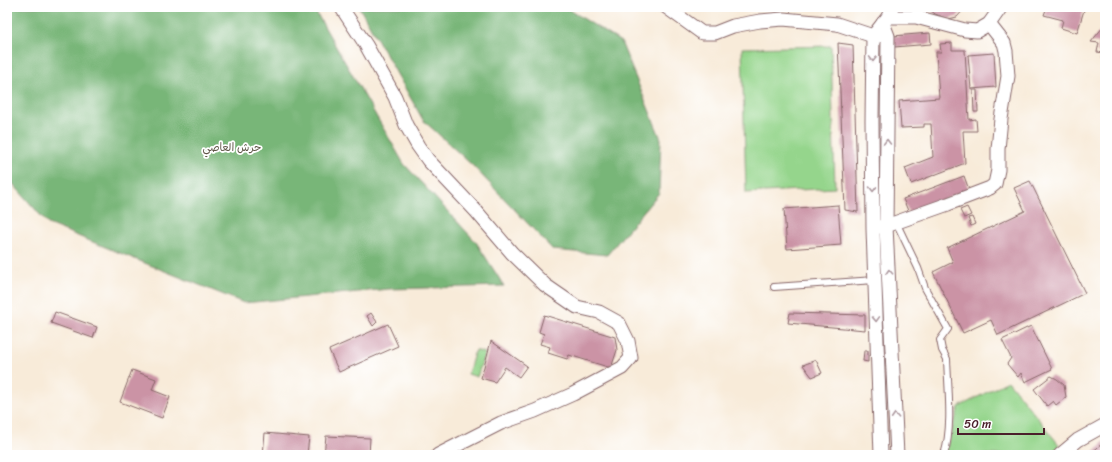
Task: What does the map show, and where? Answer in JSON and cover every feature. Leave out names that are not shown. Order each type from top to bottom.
[{"type":"street","points":[[340,7],[366,45],[395,97],[406,125],[428,160],[476,211],[512,253],[545,285],[577,308],[599,312],[619,323],[628,341],[631,358],[622,368],[573,394],[535,411],[501,423],[438,455]]},
{"type":"street","points":[[666,7],[702,33],[715,33],[733,26],[760,21],[783,19],[837,24],[873,36],[888,36]]},
{"type":"street","points":[[888,16],[916,17],[965,30],[977,31],[989,24],[1001,7]]},
{"type":"street","points":[[880,455],[873,229],[873,36],[888,16]]},
{"type":"street","points":[[888,16],[887,120],[897,455]]},
{"type":"street","points":[[873,229],[948,204],[990,188],[995,184],[998,170],[998,149],[1001,119],[1008,76],[1004,43],[989,24]]},
{"type":"street","points":[[872,121],[887,120]]},
{"type":"street","points":[[1060,455],[1078,440],[1105,425]]},
{"type":"lane","points":[[891,224],[918,268],[925,288],[948,329],[940,340],[942,350],[947,359],[949,424],[948,444],[944,455]]},
{"type":"lane","points":[[774,287],[875,280]]},
{"type":"green space","name":"حرش العاصي","points":[[7,7],[313,7],[404,164],[476,242],[504,286],[389,289],[244,303],[48,224],[7,177]]},
{"type":"green space","points":[[359,7],[566,7],[621,42],[661,139],[659,193],[607,255],[553,250],[473,166],[423,120]]},
{"type":"green space","points":[[831,46],[835,188],[746,193],[742,48]]},
{"type":"green space","points":[[475,350],[485,353],[477,377],[468,374]]},
{"type":"green space","points":[[1008,381],[1060,446],[1050,455],[944,455],[959,407]]},
{"type":"building","points":[[930,7],[966,7],[957,17],[948,19],[935,14],[929,9]]},
{"type":"building","points":[[1047,7],[1085,7],[1077,33],[1061,28],[1063,20],[1044,15]]},
{"type":"building","points":[[1103,27],[1105,27],[1105,59],[1102,58],[1104,53],[1097,52],[1099,43],[1091,42]]},
{"type":"building","points":[[930,33],[931,44],[894,47],[893,36]]},
{"type":"building","points":[[838,43],[853,45],[858,212],[845,210]]},
{"type":"building","points":[[952,43],[952,50],[965,50],[969,120],[976,119],[977,131],[963,131],[965,163],[911,184],[905,168],[933,157],[931,124],[924,124],[924,127],[901,128],[899,101],[939,98],[936,52],[941,52],[940,44]]},
{"type":"building","points":[[994,53],[996,87],[971,89],[968,55]]},
{"type":"building","points":[[973,90],[977,90],[978,112],[974,112]]},
{"type":"building","points":[[964,176],[969,190],[909,213],[903,199]]},
{"type":"building","points":[[1030,181],[1085,293],[998,335],[991,320],[963,333],[933,272],[953,262],[947,248],[1025,211],[1014,188]]},
{"type":"building","points":[[838,205],[841,245],[787,249],[784,209]]},
{"type":"building","points":[[967,207],[971,215],[964,218],[960,210]]},
{"type":"building","points":[[972,217],[975,224],[971,226],[968,218]]},
{"type":"building","points":[[55,312],[97,327],[93,338],[51,323]]},
{"type":"building","points":[[371,313],[377,322],[373,326],[367,316]]},
{"type":"building","points":[[790,313],[865,315],[865,330],[788,323]]},
{"type":"building","points":[[544,315],[615,337],[617,350],[611,368],[569,355],[567,359],[548,353],[550,347],[540,344],[544,334],[539,332]]},
{"type":"building","points":[[388,324],[398,346],[339,372],[329,350]]},
{"type":"building","points":[[1031,326],[1052,369],[1025,382],[1021,373],[1018,377],[1007,364],[1011,358],[1002,340]]},
{"type":"building","points":[[491,341],[527,366],[519,377],[505,367],[495,382],[481,378]]},
{"type":"building","points":[[864,351],[868,351],[868,362],[863,361]]},
{"type":"building","points":[[816,360],[822,373],[812,377],[803,365]]},
{"type":"building","points":[[132,370],[156,379],[152,390],[170,397],[162,418],[120,402]]},
{"type":"building","points":[[1051,376],[1064,385],[1066,397],[1056,405],[1053,401],[1047,406],[1034,389]]},
{"type":"building","points":[[265,433],[309,437],[307,455],[263,455]]},
{"type":"building","points":[[326,436],[370,438],[369,455],[324,455]]},
{"type":"building","points":[[1105,441],[1105,455],[1089,455]]}]
